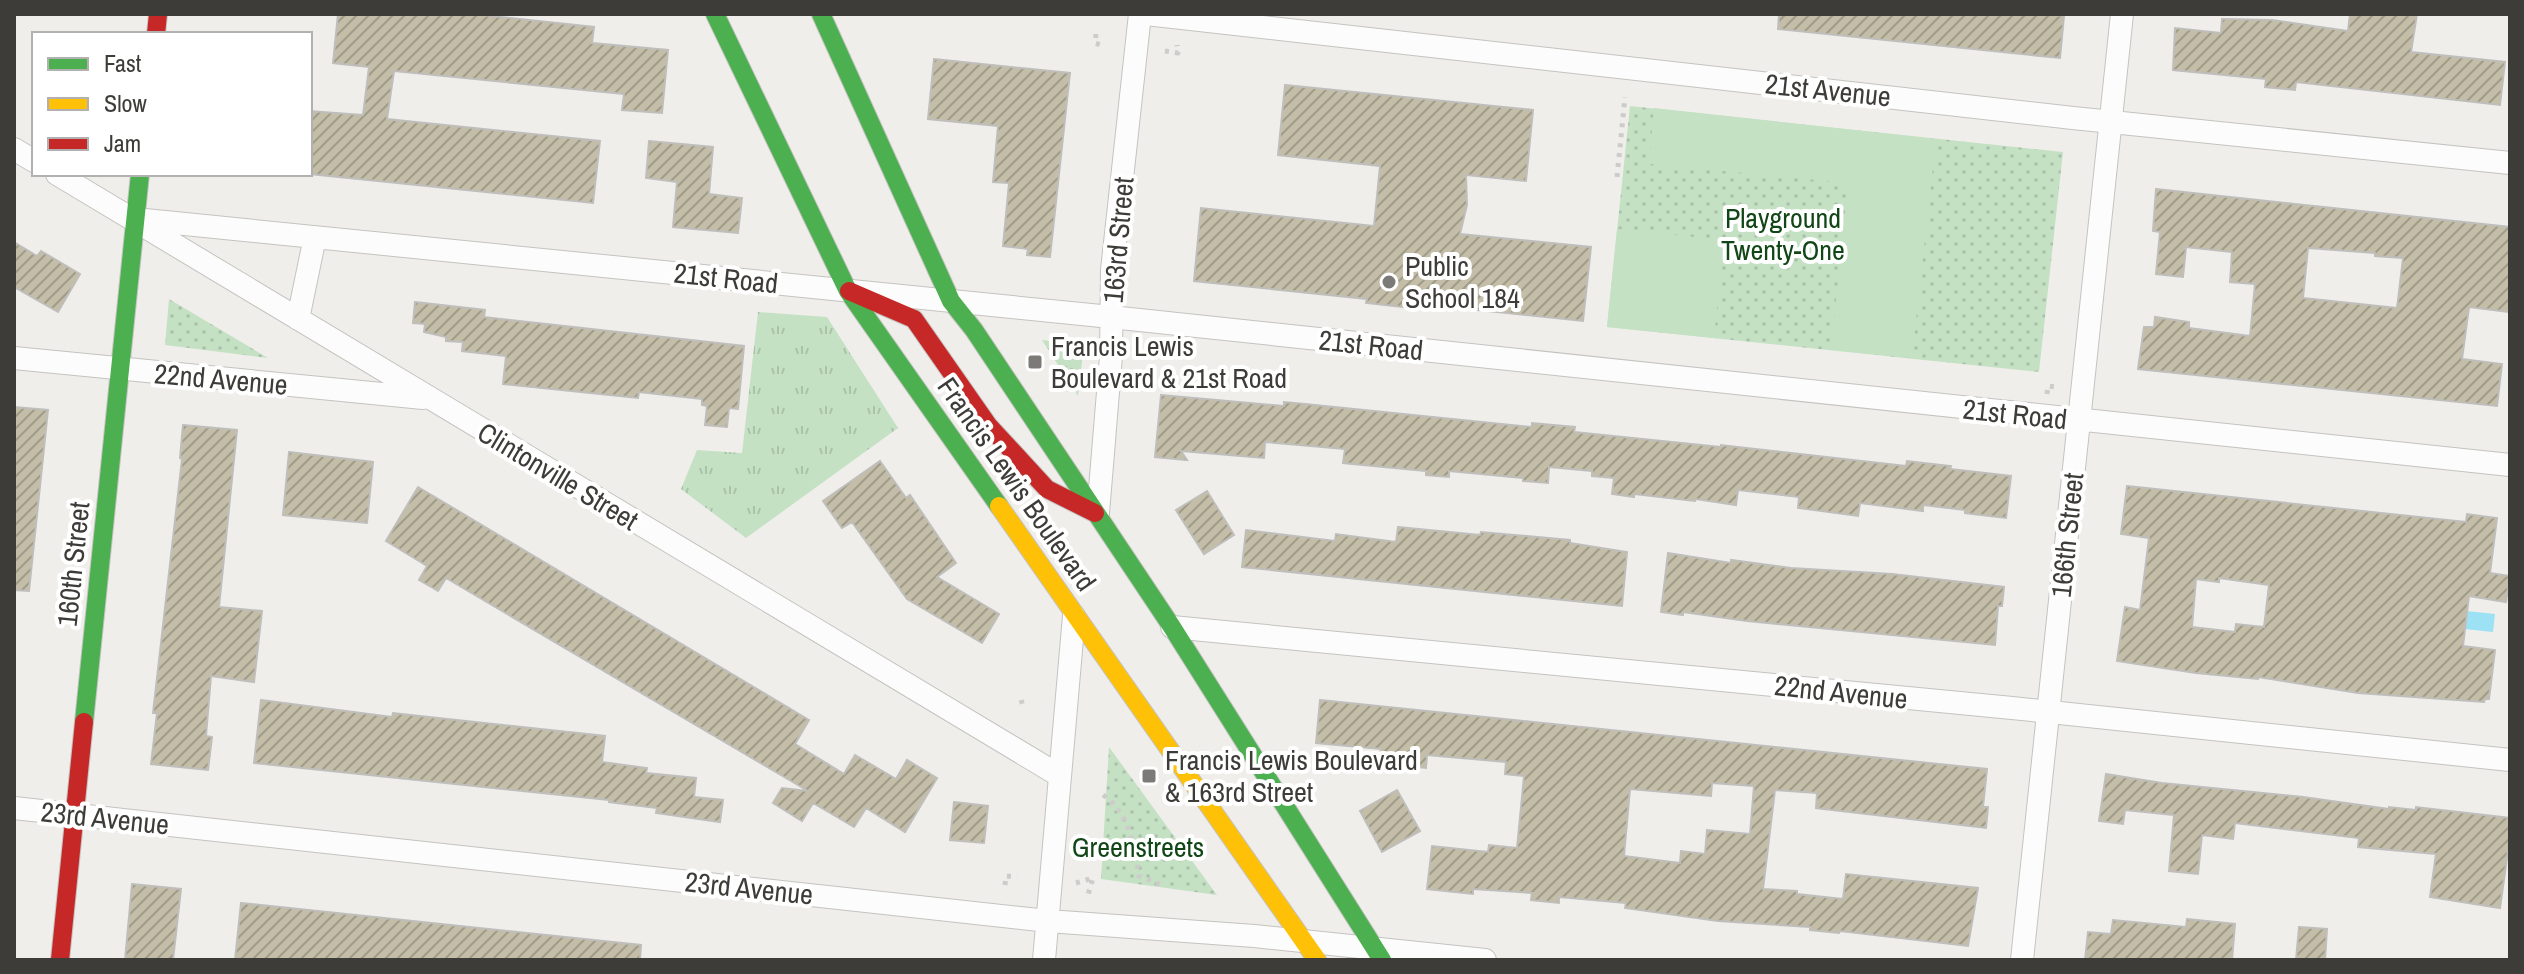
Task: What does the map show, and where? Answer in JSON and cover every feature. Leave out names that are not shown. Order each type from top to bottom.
[{"type":"main road","name":"Francis Lewis Boulevard","points":[[715,14],[848,291],[1317,960]]},
{"type":"main road","name":"Francis Lewis Boulevard","points":[[821,14],[951,301],[974,330],[1172,627],[1378,954]]},
{"type":"main road","name":"160th Street","points":[[60,960],[140,176]]},
{"type":"main road","points":[[848,291],[914,319],[988,425],[1047,489],[1098,514]]},
{"type":"street","name":"21st Avenue","points":[[1143,14],[2111,122],[2510,163]]},
{"type":"street","name":"163rd Street","points":[[1098,514],[1112,270],[1143,14]]},
{"type":"street","name":"166th Street","points":[[2022,960],[2122,14]]},
{"type":"street","points":[[14,149],[32,160]]},
{"type":"street","name":"Clintonville Street","points":[[60,176],[427,399],[1060,776]]},
{"type":"street","name":"21st Road","points":[[135,219],[1111,317],[2510,465]]},
{"type":"street","points":[[298,319],[315,237]]},
{"type":"street","name":"22nd Avenue","points":[[14,358],[427,399]]},
{"type":"street","points":[[1044,960],[1074,616]]},
{"type":"street","name":"22nd Avenue","points":[[1172,627],[2510,760]]},
{"type":"street","name":"23rd Avenue","points":[[14,808],[1048,921],[1303,941],[1378,954],[1485,960]]},
{"type":"path","points":[[1096,34],[1095,43],[1101,45]]},
{"type":"path","points":[[1165,51],[1178,53],[1177,45]]},
{"type":"path","points":[[1617,177],[1625,97]]},
{"type":"path","points":[[1021,700],[1024,709]]},
{"type":"path","points":[[1103,795],[1114,803],[1133,837],[1139,876],[1160,884]]},
{"type":"path","points":[[1005,885],[1006,876],[1017,877]]},
{"type":"path","points":[[1076,883],[1093,878],[1088,895]]},
{"type":"green space","name":"Playground Twenty-One","points":[[1630,106],[2063,152],[2039,372],[1607,327]]},
{"type":"green space","points":[[1654,108],[1936,139],[1912,358],[1831,350],[1848,183],[1649,164]]},
{"type":"green space","points":[[1617,229],[1724,240],[1714,338],[1607,327]]},
{"type":"green space","points":[[169,299],[268,358],[165,345]]},
{"type":"green space","points":[[758,312],[827,317],[898,428],[746,538],[681,489],[697,450],[742,453]]},
{"type":"green space","points":[[1042,340],[1084,345],[1078,396]]},
{"type":"green space","name":"Greenstreets","points":[[1109,747],[1217,895],[1101,879]]},
{"type":"water","points":[[2457,610],[2495,614],[2493,632],[2455,628]]},
{"type":"building","points":[[338,14],[473,14],[594,27],[592,43],[668,50],[662,113],[622,110],[624,94],[394,71],[387,119],[600,141],[593,203],[312,174],[312,111],[363,115],[369,67],[333,63]]},
{"type":"building","points":[[1779,14],[2064,16],[2060,58],[1778,29]]},
{"type":"building","points":[[2350,14],[2417,14],[2411,52],[2505,62],[2500,105],[2296,82],[2295,90],[2265,87],[2266,79],[2173,70],[2175,28],[2221,33],[2222,19],[2272,20],[2348,31]]},
{"type":"building","points":[[934,59],[1070,73],[1050,257],[1027,255],[1028,249],[1003,246],[1009,183],[993,182],[998,126],[928,119]]},
{"type":"building","points":[[1285,85],[1533,110],[1526,181],[1466,175],[1467,205],[1460,234],[1591,247],[1583,321],[1411,303],[1411,308],[1366,303],[1367,299],[1194,281],[1201,208],[1374,226],[1380,166],[1278,155]]},
{"type":"building","points":[[649,141],[713,147],[709,194],[742,198],[738,233],[673,227],[677,182],[646,178]]},
{"type":"building","points":[[2156,189],[2510,227],[2510,312],[2469,307],[2462,359],[2502,364],[2497,406],[2138,369],[2144,327],[2154,327],[2155,317],[2189,322],[2189,328],[2250,336],[2255,284],[2230,282],[2232,252],[2186,247],[2183,277],[2156,274],[2160,232],[2153,231]],"holes":[[[2308,248],[2375,253],[2375,256],[2403,258],[2397,308],[2303,298]]]},
{"type":"building","points":[[14,242],[37,256],[41,251],[80,274],[58,312],[14,287]]},
{"type":"building","points":[[415,302],[485,310],[484,317],[744,346],[738,409],[729,408],[727,427],[705,425],[707,406],[702,405],[702,399],[639,392],[638,398],[503,384],[506,356],[462,351],[463,342],[446,341],[446,337],[424,332],[425,324],[413,323]]},
{"type":"building","points":[[1161,395],[1284,406],[1284,402],[1532,427],[1532,423],[1575,427],[1574,432],[1906,466],[1907,461],[1951,466],[1950,469],[2011,476],[2006,518],[1923,505],[1923,511],[1860,503],[1858,516],[1798,508],[1799,497],[1738,490],[1736,505],[1634,494],[1634,497],[1612,494],[1614,478],[1592,476],[1592,471],[1549,467],[1548,483],[1449,471],[1449,477],[1426,475],[1426,471],[1343,463],[1345,449],[1265,442],[1264,458],[1181,451],[1187,460],[1155,457]]},
{"type":"building","points":[[14,407],[48,410],[29,591],[14,590]]},
{"type":"building","points":[[183,425],[237,430],[219,607],[262,611],[254,682],[211,676],[206,736],[212,737],[208,770],[151,764],[157,713],[153,713],[182,459]]},
{"type":"building","points":[[289,452],[373,462],[367,523],[283,515]]},
{"type":"building","points":[[880,461],[906,498],[910,495],[956,563],[937,577],[999,614],[982,643],[907,599],[852,522],[842,528],[823,501]]},
{"type":"building","points":[[2127,486],[2466,522],[2467,514],[2497,518],[2490,573],[2510,576],[2506,602],[2469,596],[2463,646],[2495,650],[2489,699],[2484,702],[2358,693],[2258,677],[2196,673],[2117,661],[2125,607],[2140,610],[2149,538],[2121,534]],"holes":[[[2219,578],[2269,585],[2264,627],[2236,624],[2235,632],[2192,627],[2196,579],[2219,582]]]},
{"type":"building","points":[[418,487],[809,720],[795,744],[844,774],[855,755],[896,779],[907,760],[937,778],[905,832],[866,808],[854,827],[813,803],[802,821],[773,803],[782,788],[808,791],[446,578],[438,591],[419,580],[427,566],[386,541]]},
{"type":"building","points":[[1207,491],[1234,535],[1204,554],[1176,510]]},
{"type":"building","points":[[1398,527],[1570,540],[1570,543],[1627,552],[1622,606],[1242,567],[1246,530],[1335,541],[1336,534],[1396,542]]},
{"type":"building","points":[[1668,553],[1731,563],[1731,560],[1791,568],[1892,574],[2004,587],[2002,606],[1998,606],[1995,645],[1661,612]]},
{"type":"building","points":[[261,700],[392,717],[393,713],[605,736],[602,762],[647,768],[646,773],[696,778],[694,797],[723,800],[720,822],[656,813],[657,808],[609,800],[254,763]]},
{"type":"building","points":[[1320,700],[1987,769],[1983,807],[1988,807],[1986,828],[1816,808],[1817,793],[1775,790],[1763,889],[1843,899],[1846,874],[1978,888],[1968,946],[1810,930],[1810,927],[1718,921],[1625,908],[1626,903],[1559,897],[1559,903],[1531,900],[1532,893],[1473,889],[1473,894],[1427,889],[1432,846],[1488,852],[1489,845],[1517,848],[1524,776],[1505,774],[1506,762],[1427,755],[1426,768],[1379,763],[1381,749],[1316,743]],"holes":[[[1712,783],[1754,786],[1750,834],[1707,830],[1705,854],[1681,851],[1680,863],[1624,856],[1630,789],[1711,796]]]},
{"type":"building","points":[[2106,774],[2389,809],[2416,810],[2416,807],[2510,818],[2510,851],[2500,908],[2430,897],[2436,854],[2358,847],[2359,838],[2235,823],[2233,839],[2202,835],[2198,874],[2169,871],[2174,815],[2125,810],[2123,824],[2099,821]]},
{"type":"building","points":[[1397,790],[1420,831],[1382,852],[1360,811]]},
{"type":"building","points":[[954,802],[988,806],[984,843],[950,840]]},
{"type":"building","points":[[132,884],[181,889],[173,960],[125,960]]},
{"type":"building","points":[[241,903],[641,945],[640,960],[235,960]]},
{"type":"building","points":[[2187,919],[2235,924],[2232,960],[2085,960],[2088,932],[2111,934],[2113,920],[2186,927]]},
{"type":"building","points":[[2299,927],[2327,929],[2325,960],[2296,960]]},
{"type":"traffic: fast","points":[[715,14],[848,291],[999,506]]},
{"type":"traffic: fast","points":[[821,14],[951,301],[974,330],[1172,627],[1382,960]]},
{"type":"traffic: fast","points":[[84,722],[140,176]]},
{"type":"traffic: slow","points":[[999,506],[1317,960]]},
{"type":"traffic: jam","points":[[156,32],[158,14]]},
{"type":"traffic: jam","points":[[849,291],[914,319],[988,425],[1047,489],[1095,513]]},
{"type":"traffic: jam","points":[[60,960],[84,722]]},
{"type":"place","name":"Public School 184","points":[[1389,282]]},
{"type":"place","name":"Francis Lewis Boulevard & 21st Road","points":[[1035,362]]},
{"type":"place","name":"Francis Lewis Boulevard & 163rd Street","points":[[1149,776]]}]
